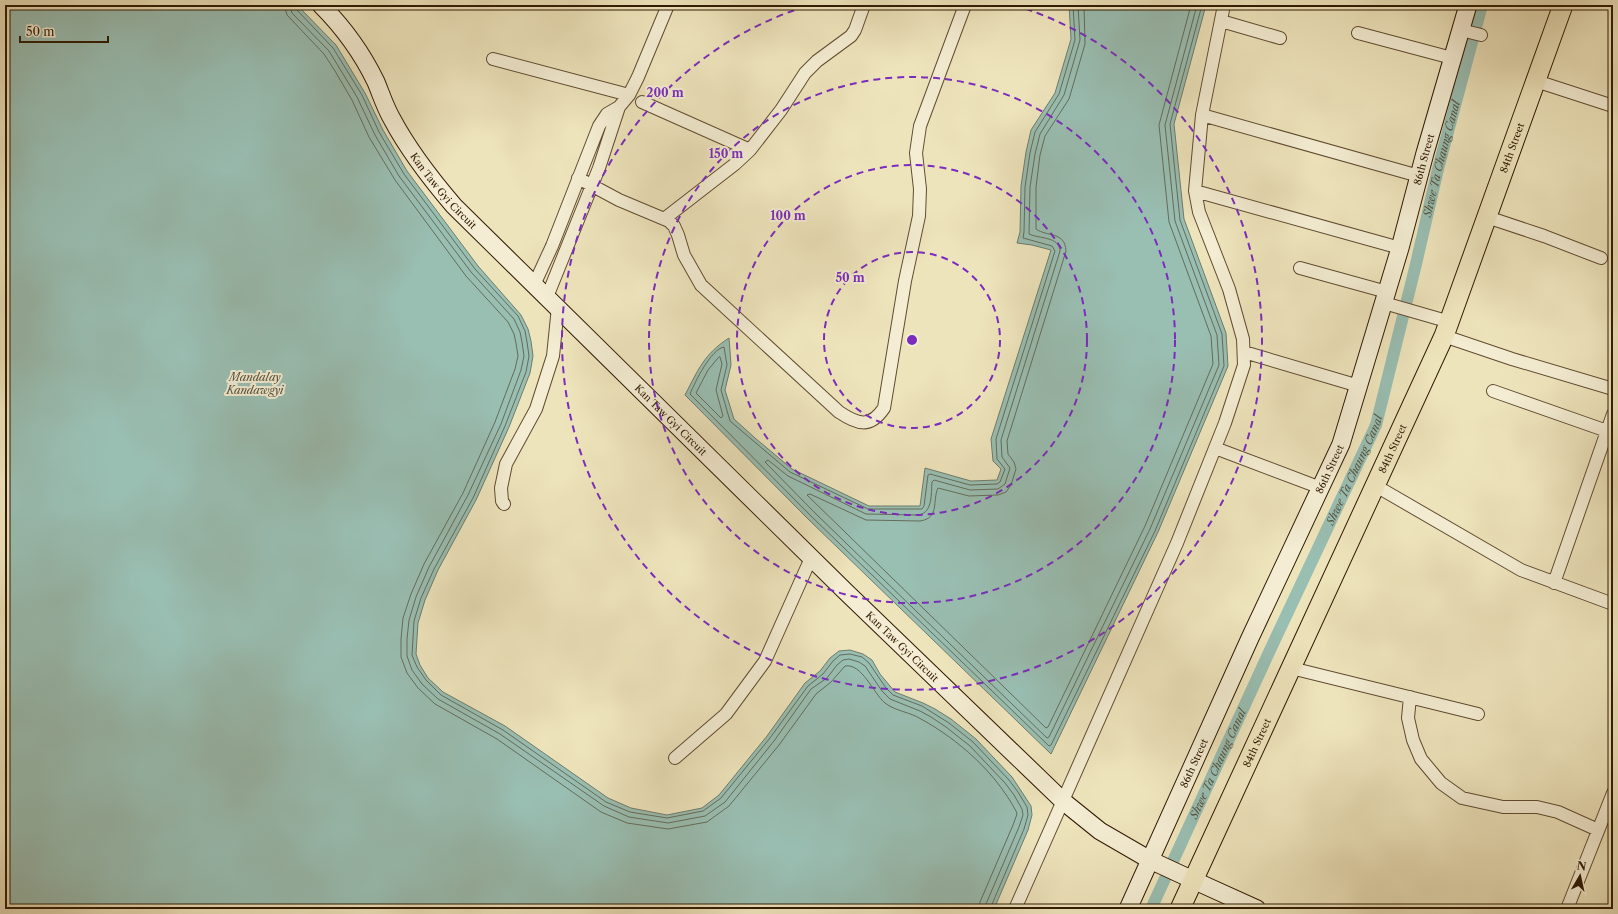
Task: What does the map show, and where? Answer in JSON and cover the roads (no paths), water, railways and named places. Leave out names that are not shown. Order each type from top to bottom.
[{"type":"main road","name":"84th Street","points":[[1180,909],[1191,880],[1376,486],[1447,329],[1563,5]]},
{"type":"street","name":"Kan Taw Gyi Circuit","points":[[321,5],[342,26],[375,81],[391,117],[426,173],[454,206],[811,558],[1064,802],[1100,831],[1151,860],[1191,880],[1257,909]]},
{"type":"street","points":[[534,285],[552,246],[598,126],[607,114],[619,107],[629,95],[638,78],[668,5]]},
{"type":"street","points":[[664,219],[735,164],[750,150],[781,110],[805,73],[817,61],[851,36],[855,30],[864,5]]},
{"type":"street","points":[[578,178],[619,200],[664,219],[674,226],[684,255],[701,285],[839,412],[858,422],[865,423],[875,418],[884,408],[905,281],[919,216],[920,189],[916,153],[920,126],[965,5]]},
{"type":"street","points":[[1015,909],[1064,802],[1177,543],[1225,424],[1244,365],[1243,339],[1229,289],[1199,212],[1195,191],[1202,115],[1224,5]]},
{"type":"street","name":"86th Street","points":[[1128,909],[1247,645],[1341,444],[1359,386],[1394,303],[1400,248],[1452,58],[1473,33],[1468,5]]},
{"type":"street","points":[[1221,20],[1280,38]]},
{"type":"street","points":[[1358,33],[1452,58]]},
{"type":"street","points":[[493,59],[629,95]]},
{"type":"street","points":[[1536,81],[1613,106]]},
{"type":"street","points":[[642,102],[750,150]]},
{"type":"street","points":[[504,504],[502,501],[501,488],[506,464],[536,409],[552,356],[552,302],[619,107]]},
{"type":"street","points":[[1202,115],[1419,176]]},
{"type":"street","points":[[1195,191],[1400,248]]},
{"type":"street","points":[[1487,217],[1544,236],[1601,258]]},
{"type":"street","points":[[1300,268],[1394,303],[1512,359],[1613,389]]},
{"type":"street","points":[[1244,352],[1359,386]]},
{"type":"street","points":[[1493,391],[1607,430]]},
{"type":"street","points":[[1554,584],[1613,414]]},
{"type":"street","points":[[1215,448],[1321,488]]},
{"type":"street","points":[[1376,486],[1521,570],[1554,584],[1613,604]]},
{"type":"street","points":[[675,758],[726,714],[765,661],[811,558]]},
{"type":"street","points":[[1291,668],[1478,714]]},
{"type":"street","points":[[1410,697],[1408,718],[1413,740],[1421,760],[1441,783],[1462,798],[1503,807],[1537,807],[1558,812],[1598,830]]},
{"type":"street","points":[[1567,909],[1613,793]]},
{"type":"water","name":"Mandalay Kandawgyi","points":[[5,5],[297,5],[336,45],[365,93],[383,130],[407,171],[478,266],[521,315],[528,329],[531,341],[533,356],[530,373],[509,427],[476,500],[438,570],[425,600],[418,623],[416,654],[420,665],[428,678],[443,692],[505,726],[608,798],[631,808],[667,815],[702,808],[719,795],[767,736],[805,683],[820,671],[830,658],[839,651],[850,650],[863,654],[872,660],[880,674],[895,692],[935,709],[951,719],[976,739],[1012,777],[1031,806],[1032,815],[1028,830],[994,909],[5,909]]},
{"type":"water","points":[[1069,5],[1206,5],[1174,124],[1184,219],[1226,333],[1228,366],[1158,532],[1051,754],[808,519],[685,395],[702,363],[713,350],[729,338],[731,365],[725,390],[734,419],[792,469],[869,506],[920,506],[925,468],[971,481],[997,480],[1001,469],[993,461],[991,439],[1051,250],[1017,243],[1020,232],[1021,186],[1026,152],[1031,130],[1055,93],[1071,39]]},
{"type":"waterway","name":"Shwe Ta Chaung Canal","points":[[1151,909],[1271,648],[1376,425],[1438,169],[1482,5]]}]
